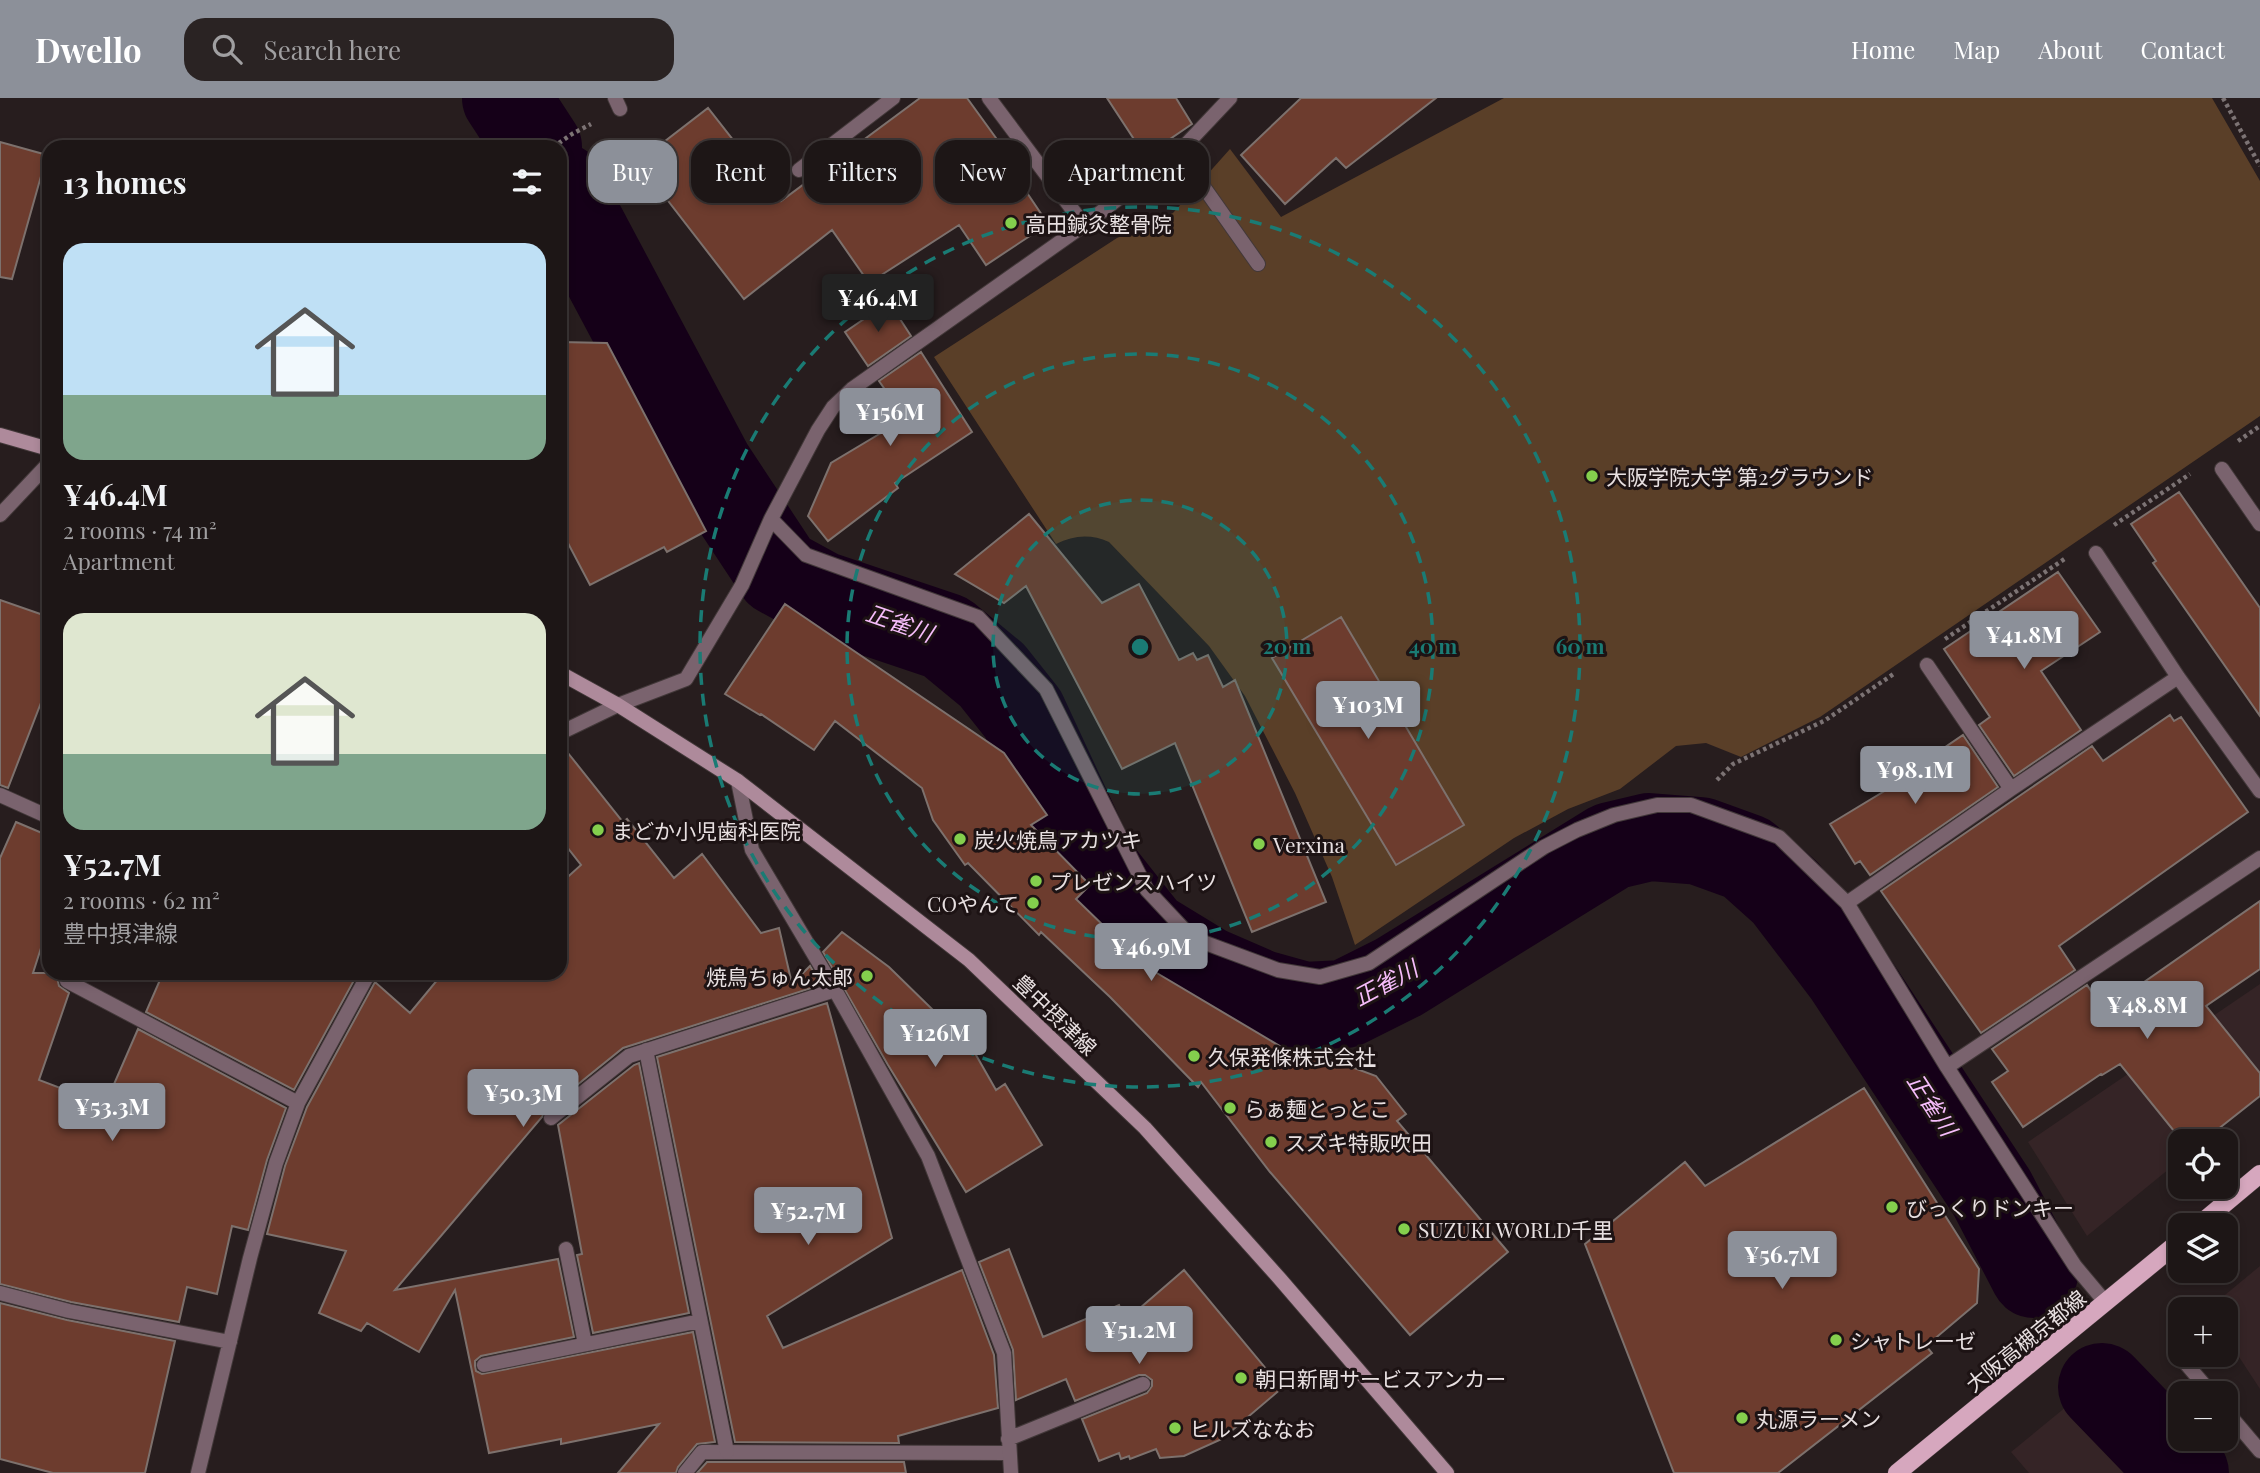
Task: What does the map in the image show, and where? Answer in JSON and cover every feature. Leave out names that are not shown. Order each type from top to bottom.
[{"type":"main road","points":[[0,435],[42,447]]},
{"type":"main road","name":"豊中摂津線","points":[[567,677],[618,705],[738,781],[969,960],[1145,1128],[1280,1279],[1447,1473]]},
{"type":"main road","points":[[2213,1213],[2260,1174]]},
{"type":"main road","name":"大阪高槻京都線","points":[[1897,1473],[2168,1251]]},
{"type":"street","points":[[799,170],[893,98]]},
{"type":"street","points":[[989,98],[1084,225]]},
{"type":"street","points":[[1190,140],[1230,98]]},
{"type":"street","points":[[1209,195],[1258,264]]},
{"type":"street","points":[[567,730],[618,705],[686,679],[742,585],[771,519],[833,407],[852,389],[1113,203]]},
{"type":"street","points":[[2222,469],[2260,524]]},
{"type":"street","points":[[0,515],[42,470]]},
{"type":"street","points":[[771,519],[806,555],[978,617],[1046,690],[1147,890],[1192,938],[1278,970],[1320,977],[1369,962],[1544,847],[1614,815],[1657,805],[1691,805],[1779,836],[1847,903],[1947,1067],[2075,1266],[2106,1303]]},
{"type":"street","points":[[2096,553],[2178,677],[2260,791]]},
{"type":"street","points":[[1927,665],[2011,789]]},
{"type":"street","points":[[1847,903],[2178,677]]},
{"type":"street","points":[[738,781],[752,850],[835,990],[928,1156],[1004,1353],[1011,1473]]},
{"type":"street","points":[[0,795],[42,814]]},
{"type":"street","points":[[1947,1067],[2260,858]]},
{"type":"street","points":[[67,980],[298,1103]]},
{"type":"street","points":[[198,1473],[276,1163],[298,1103],[365,980]]},
{"type":"street","points":[[551,1118],[629,1056],[835,990]]},
{"type":"street","points":[[646,1050],[727,1452]]},
{"type":"street","points":[[565,1249],[585,1345]]},
{"type":"street","points":[[0,1293],[69,1311],[230,1342]]},
{"type":"street","points":[[484,1365],[700,1321]]},
{"type":"street","points":[[2189,1367],[2201,1381]]},
{"type":"street","points":[[685,1473],[702,1452],[1008,1446],[1143,1384]]},
{"type":"street","points":[[2238,1425],[2260,1451]]},
{"type":"path","points":[[2223,98],[2260,166]]},
{"type":"path","points":[[564,140],[572,134]]},
{"type":"path","points":[[2237,442],[2260,426]]},
{"type":"path","points":[[2111,527],[2191,473]]},
{"type":"path","points":[[1939,644],[2076,551]]},
{"type":"path","points":[[1691,805],[1733,764],[1824,721],[1904,667]]},
{"type":"shaded area","name":"大阪学院大学 第2グラウンド","points":[[1504,98],[2212,98],[2260,181],[2260,416],[1820,717],[1741,757],[1706,743],[1676,746],[1620,789],[1568,809],[1514,838],[1355,945],[1332,877],[1295,793],[1245,696],[1209,646],[1109,542],[1082,537],[1056,544],[934,357],[1117,238],[1173,213],[1182,203],[1209,203],[1209,173],[1230,149],[1281,217]]},
{"type":"shaded area","points":[[2260,984],[2260,1095],[2219,1129],[2168,1129],[2168,1170],[2087,1236],[2028,1142]]},
{"type":"shaded area","points":[[2260,1266],[2260,1389],[2238,1355],[2238,1297],[2223,1297]]},
{"type":"shaded area","points":[[2083,1393],[2137,1473],[2029,1473],[2011,1452]]},
{"type":"building","points":[[920,98],[967,98],[996,138],[935,140],[935,203],[1030,203],[1030,197],[1048,224],[986,265],[959,225],[869,283],[832,230],[744,299],[670,203],[677,203],[677,140],[667,140],[708,108],[733,140],[691,140],[691,203],[790,203],[790,194],[804,184],[804,203],[921,203],[921,140],[863,140]]},
{"type":"building","points":[[1107,98],[1176,98],[1192,124],[1168,140],[1135,140]]},
{"type":"building","points":[[1301,98],[1436,98],[1346,168],[1336,158],[1285,204],[1241,155]]},
{"type":"building","points":[[0,142],[42,154],[42,173],[12,279],[0,277]]},
{"type":"building","points":[[889,302],[911,336],[868,366],[845,332]]},
{"type":"building","points":[[567,342],[607,343],[706,531],[667,552],[664,547],[590,585],[567,541]]},
{"type":"building","points":[[921,352],[972,432],[895,483],[898,488],[828,541],[808,516],[831,463],[901,421],[894,411],[898,408],[879,381]]},
{"type":"building","points":[[2179,492],[2260,608],[2260,716],[2153,563],[2156,561],[2131,524]]},
{"type":"building","points":[[1029,514],[1102,603],[1139,584],[1179,660],[1193,653],[1197,660],[1208,655],[1223,687],[1235,680],[1326,902],[1252,932],[1175,743],[1122,769],[1026,586],[1004,603],[955,574]]},
{"type":"building","points":[[2058,572],[2100,632],[2041,671],[2081,730],[2014,776],[1979,725],[1990,717],[1944,649]]},
{"type":"building","points":[[0,600],[42,615],[42,700],[8,788],[0,785]]},
{"type":"building","points":[[785,604],[1004,753],[1047,815],[1031,825],[1090,885],[1076,899],[1145,966],[1305,1061],[1300,1048],[1376,1076],[1406,1114],[1397,1121],[1508,1252],[1410,1335],[1270,1172],[1201,1082],[1198,1087],[1110,997],[1041,932],[1039,935],[968,863],[965,865],[933,820],[922,788],[835,721],[814,750],[761,714],[725,694]]},
{"type":"building","points":[[1341,617],[1464,825],[1396,865],[1272,658]]},
{"type":"building","points":[[2170,715],[2174,721],[2181,717],[2248,812],[2059,946],[2075,970],[1981,1033],[1881,891],[2092,746],[2103,761]]},
{"type":"building","points":[[1963,735],[1998,787],[1870,875],[1860,861],[1855,864],[1830,824],[1896,784],[1894,782]]},
{"type":"building","points":[[567,752],[623,822],[627,819],[674,878],[702,854],[761,933],[779,928],[792,984],[810,966],[821,985],[623,1048],[545,1111],[395,1290],[558,1259],[574,1337],[481,1356],[475,1361],[475,1366],[476,1371],[482,1374],[693,1332],[715,1442],[697,1444],[676,1473],[618,1473],[659,1424],[561,1444],[561,1439],[489,1453],[455,1290],[419,1352],[367,1323],[361,1331],[319,1313],[346,1251],[267,1234],[285,1166],[307,1107],[375,982],[410,1013],[437,980],[567,980],[567,878],[581,865],[567,847]]},
{"type":"building","points":[[16,822],[42,833],[42,945],[33,973],[42,973],[42,980],[58,980],[59,986],[69,993],[39,1080],[105,1105],[138,1029],[286,1108],[267,1160],[248,1230],[232,1226],[217,1294],[187,1287],[179,1322],[71,1302],[0,1284],[0,858]]},
{"type":"building","points":[[2260,901],[2260,969],[2206,1006],[2260,1073],[2260,1096],[2218,1129],[2172,1129],[2120,1064],[2023,1127],[1992,1082],[2008,1071],[1992,1049],[2087,985],[2104,1010]]},
{"type":"building","points":[[842,932],[889,967],[935,1012],[964,1034],[996,1090],[1005,1084],[1042,1145],[966,1192],[823,952]]},
{"type":"building","points":[[160,980],[354,980],[294,1090],[146,1012]]},
{"type":"building","points":[[827,1003],[892,1238],[767,1316],[783,1348],[962,1270],[994,1355],[998,1408],[898,1436],[899,1443],[735,1442],[657,1057]]},
{"type":"building","points":[[639,1063],[689,1313],[593,1333],[577,1255],[582,1254],[558,1125]]},
{"type":"building","points":[[1864,1088],[1979,1269],[1977,1303],[1926,1346],[1932,1353],[1778,1473],[1674,1473],[1585,1244],[1685,1162],[1705,1186]]},
{"type":"building","points":[[1009,1249],[1043,1337],[1119,1305],[1125,1321],[1184,1270],[1282,1388],[1222,1439],[1184,1456],[1160,1458],[1156,1449],[1130,1459],[1129,1456],[1121,1459],[1119,1453],[1099,1461],[1082,1419],[1147,1393],[1152,1386],[1152,1380],[1145,1375],[1139,1375],[1075,1401],[1066,1379],[1016,1400],[1013,1350],[979,1262]]},
{"type":"building","points":[[0,1303],[67,1320],[175,1341],[145,1473],[53,1473],[0,1459]]},
{"type":"building","points":[[707,1462],[904,1462],[906,1473],[697,1473]]},
{"type":"waterway","name":"正雀川","points":[[506,98],[533,140]]},
{"type":"waterway","name":"正雀川","points":[[567,199],[709,466],[779,572],[821,595],[946,637],[992,675],[1023,714],[1094,867],[1147,934],[1206,970],[1261,994],[1304,1006],[1345,1004],[1399,977],[1611,846],[1649,837],[1700,841],[1747,858],[1786,893],[1847,973],[1992,1193],[2034,1274]]},
{"type":"waterway","name":"正雀川","points":[[2102,1387],[2185,1473]]},
{"type":"place","name":"高田鍼灸整骨院","points":[[1011,223]]},
{"type":"place","name":"大阪学院大学 第2グラウンド","points":[[1592,476]]},
{"type":"place","name":"まどか小児歯科医院","points":[[598,830]]},
{"type":"place","name":"炭火焼鳥アカツキ","points":[[960,839]]},
{"type":"place","name":"Verxina","points":[[1259,844]]},
{"type":"place","name":"プレゼンスハイツ","points":[[1036,881]]},
{"type":"place","name":"COやんて","points":[[1033,903]]},
{"type":"place","name":"焼鳥ちゅん太郎","points":[[867,976]]},
{"type":"place","name":"久保発條株式会社","points":[[1194,1056]]},
{"type":"place","name":"らぁ麺とっとこ","points":[[1230,1108]]},
{"type":"place","name":"スズキ特販吹田","points":[[1271,1142]]},
{"type":"place","name":"びっくりドンキー","points":[[1892,1207]]},
{"type":"place","name":"SUZUKI WORLD千里","points":[[1404,1229]]},
{"type":"place","name":"シャトレーゼ","points":[[1836,1340]]},
{"type":"place","name":"朝日新聞サービスアンカー","points":[[1241,1378]]},
{"type":"place","name":"丸源ラーメン","points":[[1742,1418]]},
{"type":"place","name":"ヒルズななお","points":[[1175,1428]]}]
